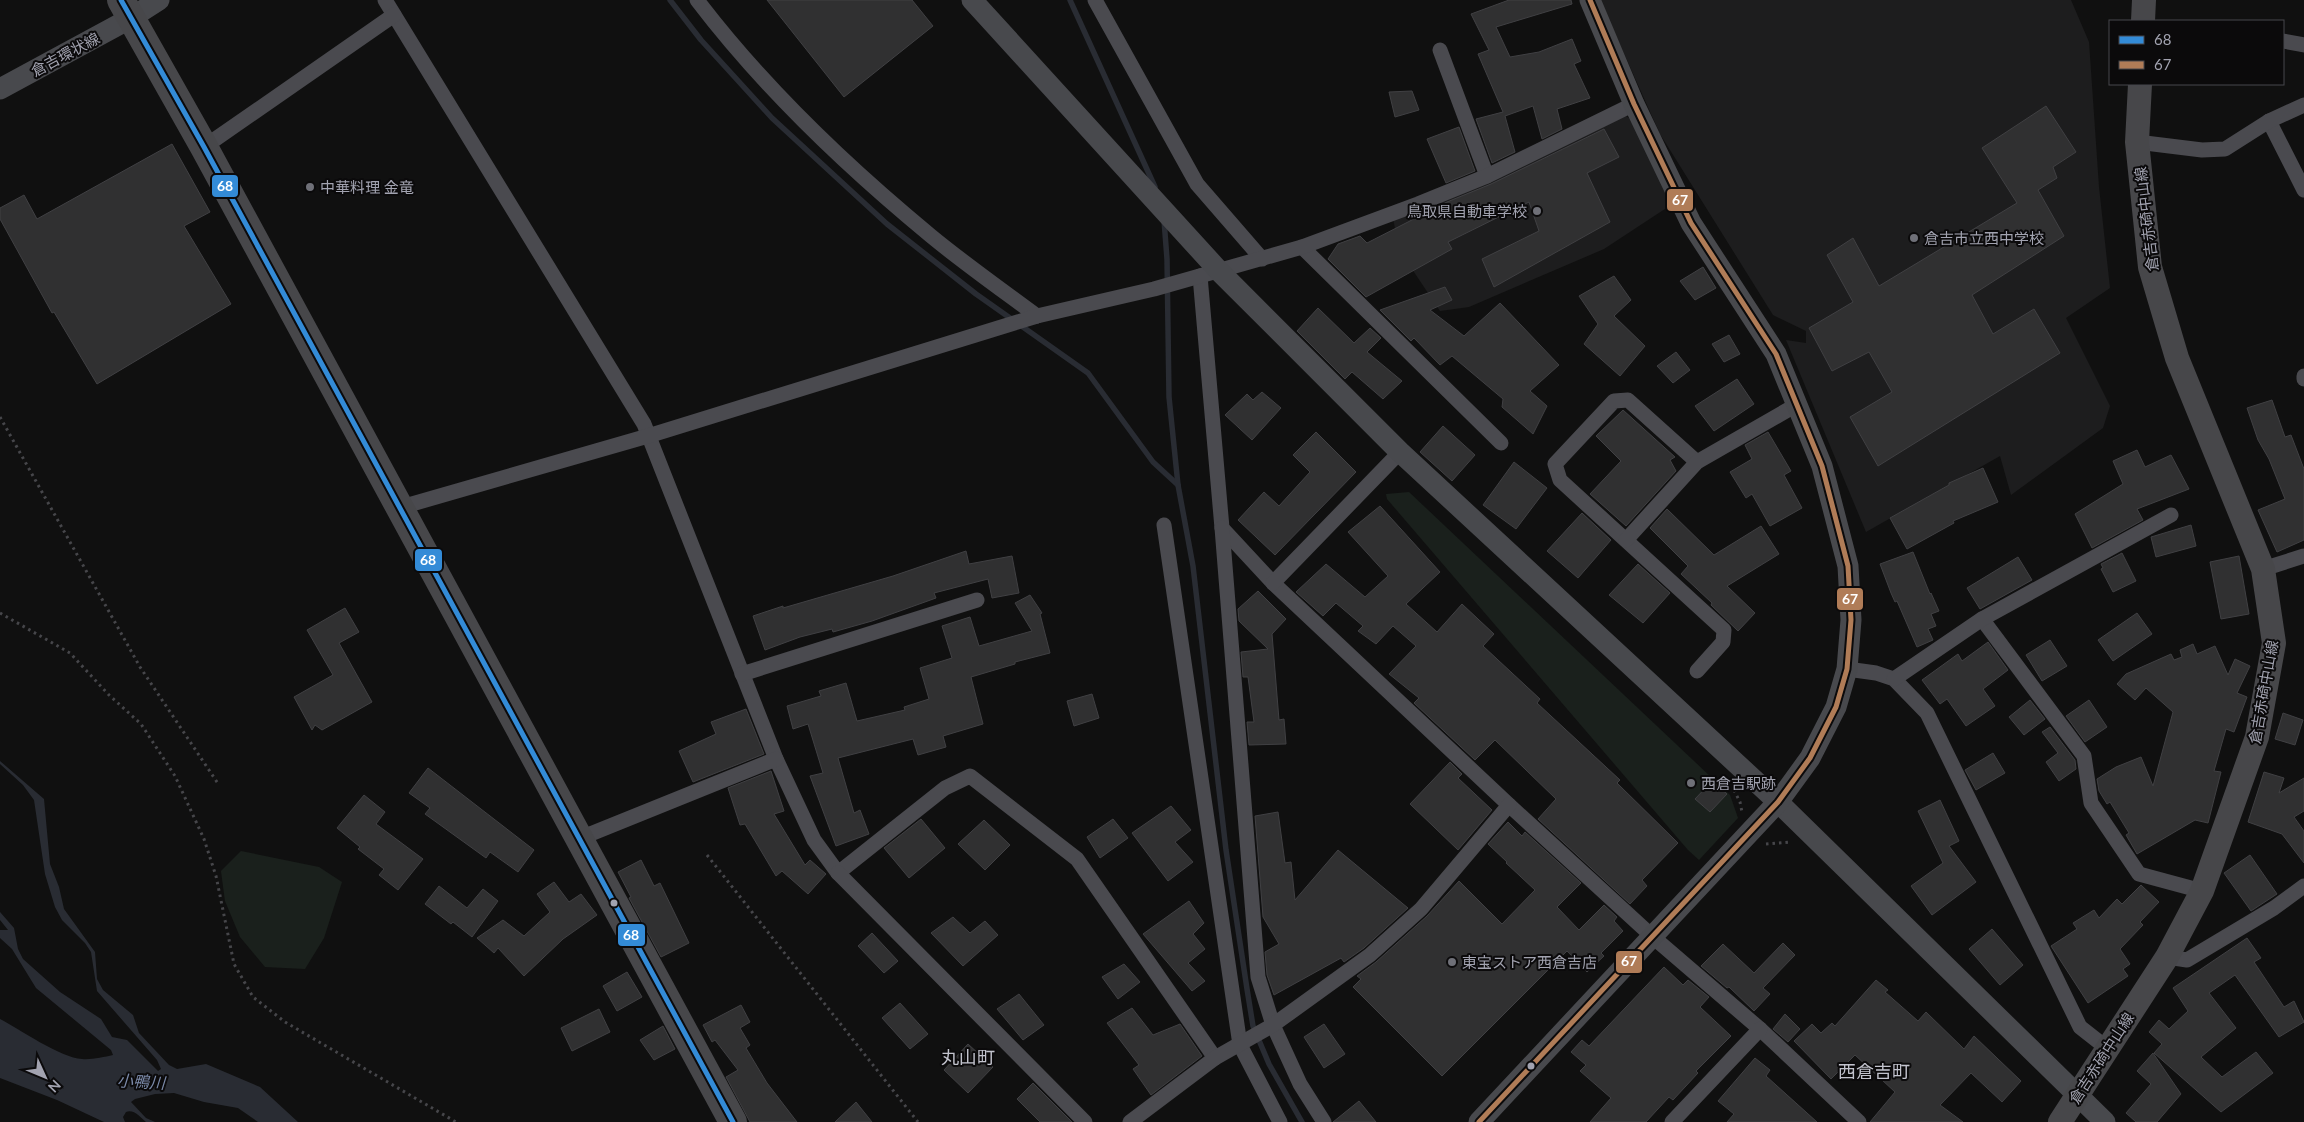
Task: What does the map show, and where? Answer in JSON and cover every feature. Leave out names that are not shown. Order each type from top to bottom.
[{"type":"highway","points":[[126,9],[204,147],[398,508],[733,1122]]},
{"type":"main road","name":"倉吉環状線","points":[[0,89],[126,9],[159,0]]},
{"type":"main road","points":[[972,0],[1181,229],[1210,274],[1778,802],[2105,1122]]},
{"type":"main road","points":[[1479,1122],[1778,802],[1814,749],[1836,707],[1847,669],[1851,620],[1848,566],[1822,466],[1776,354],[1691,223],[1634,104],[1590,0]]},
{"type":"main road","points":[[2143,20],[2144,0]]},
{"type":"main road","name":"倉吉赤碕中山線","points":[[2060,1122],[2167,956],[2202,891],[2257,737],[2274,643],[2263,569],[2177,358],[2153,276],[2138,142],[2140,85]]},
{"type":"street","points":[[385,0],[644,424],[776,759],[814,840],[838,873],[1085,1122]]},
{"type":"street","points":[[697,0],[721,32],[822,140],[932,237],[1032,318]]},
{"type":"street","points":[[1095,0],[1197,184],[1262,259]]},
{"type":"street","points":[[204,147],[394,14]]},
{"type":"street","points":[[2284,41],[2304,45]]},
{"type":"street","points":[[1440,50],[1487,176]]},
{"type":"street","points":[[398,508],[648,436],[980,333],[1032,318],[1154,289],[1302,247],[1487,176],[1634,104]]},
{"type":"street","points":[[2138,142],[2202,150],[2225,149],[2269,121],[2304,105]]},
{"type":"street","points":[[2269,121],[2304,190]]},
{"type":"street","points":[[1302,247],[1501,443]]},
{"type":"street","points":[[1210,274],[1222,528],[1258,977],[1273,1025],[1300,1084],[1324,1122]]},
{"type":"street","points":[[1697,462],[1628,400],[1614,401],[1555,464],[1560,480],[1724,630],[1723,642],[1697,671]]},
{"type":"street","points":[[1626,540],[1697,462],[1798,404]]},
{"type":"street","points":[[1274,582],[1400,452]]},
{"type":"street","points":[[1894,679],[1982,619],[2171,515]]},
{"type":"street","points":[[1164,525],[1172,568],[1240,1045],[1280,1122]]},
{"type":"street","points":[[1222,528],[1274,582],[1509,805],[1652,937],[1760,1029],[1859,1122]]},
{"type":"street","points":[[2263,569],[2304,556]]},
{"type":"street","points":[[742,674],[977,600]]},
{"type":"street","points":[[1982,619],[2084,756],[2091,803],[2139,874],[2202,891]]},
{"type":"street","points":[[1847,669],[1876,673],[1894,679],[1927,713],[2080,1027],[2108,1049]]},
{"type":"street","points":[[578,839],[776,759]]},
{"type":"street","points":[[838,873],[944,788],[970,776],[1077,859],[1215,1058]]},
{"type":"street","points":[[1130,1122],[1215,1058],[1273,1025],[1370,955],[1420,909],[1509,805]]},
{"type":"street","points":[[2167,956],[2186,960],[2274,908],[2304,886]]},
{"type":"street","points":[[1672,1122],[1760,1029]]},
{"type":"path","points":[[0,417],[140,667],[219,785]]},
{"type":"path","points":[[0,613],[70,653],[109,695],[141,724],[175,776],[204,839],[216,876],[234,964],[253,997],[285,1022],[456,1122]]},
{"type":"path","points":[[707,855],[918,1122]]},
{"type":"shaded area","name":"倉吉市立西中学校","points":[[1600,0],[2071,0],[2089,42],[2099,187],[2110,288],[2066,318],[2110,406],[2103,428],[2011,495],[2000,456],[1866,532],[1786,340],[1806,343],[1806,331],[1773,315],[1660,134]]},
{"type":"shaded area","name":"鳥取県自動車学校","points":[[1626,116],[1629,118],[1674,203],[1604,249],[1469,307],[1440,311],[1400,251],[1393,219]]},
{"type":"shaded area","points":[[1409,492],[1730,795],[1738,818],[1699,860],[1688,850],[1387,499],[1386,494]]},
{"type":"shaded area","points":[[241,851],[319,867],[342,882],[324,938],[305,969],[265,967],[240,937],[225,901],[221,871]]},
{"type":"water","name":"小鴨川","points":[[0,761],[44,799],[50,864],[59,887],[64,909],[95,952],[97,979],[103,990],[133,1015],[139,1033],[169,1065],[177,1069],[206,1064],[260,1087],[298,1122],[258,1122],[238,1108],[204,1102],[174,1093],[155,1094],[135,1099],[131,1102],[146,1118],[155,1122],[146,1122],[137,1114],[129,1111],[123,1117],[125,1122],[104,1122],[57,1100],[0,1078],[0,1019],[63,1054],[82,1059],[113,1055],[111,1050],[36,988],[12,949],[0,938],[0,930],[8,930],[0,920],[0,912],[14,928],[18,949],[23,959],[60,992],[101,1019],[112,1037],[127,1040],[158,1071],[161,1069],[157,1060],[97,991],[91,952],[85,943],[62,920],[55,907],[45,874],[34,800],[23,785],[0,764]]},
{"type":"building","points":[[767,0],[912,0],[933,26],[844,97]]},
{"type":"building","points":[[1509,0],[1571,0],[1572,4],[1496,27],[1510,57],[1539,52],[1572,39],[1581,61],[1574,64],[1590,98],[1557,109],[1562,129],[1542,139],[1533,106],[1505,116],[1515,152],[1492,163],[1476,119],[1503,112],[1478,54],[1489,50],[1471,14]]},
{"type":"building","points":[[1412,91],[1419,110],[1395,117],[1389,92]]},
{"type":"building","points":[[2046,106],[2076,152],[2053,167],[2057,178],[2038,190],[2064,236],[1972,295],[1993,334],[2034,309],[2060,353],[1878,466],[1850,417],[1892,392],[1869,352],[1832,371],[1809,328],[1853,302],[1827,255],[1853,238],[1879,286],[2017,203],[1982,148]]},
{"type":"building","points":[[1459,127],[1475,171],[1446,183],[1427,139]]},
{"type":"building","points":[[1604,129],[1619,157],[1587,173],[1610,222],[1494,287],[1482,259],[1539,231],[1529,202],[1448,242],[1452,249],[1366,297],[1328,259],[1338,244],[1360,236],[1367,243],[1447,202],[1491,184]]},
{"type":"building","points":[[172,144],[210,212],[184,226],[231,304],[97,384],[54,312],[52,313],[0,219],[0,208],[24,195],[37,219]]},
{"type":"building","points":[[1703,267],[1716,288],[1695,300],[1680,281]]},
{"type":"building","points":[[1614,276],[1631,300],[1614,316],[1645,346],[1620,376],[1584,344],[1598,324],[1579,296]]},
{"type":"building","points":[[1445,287],[1452,300],[1430,310],[1464,336],[1500,303],[1559,365],[1530,391],[1547,406],[1533,434],[1502,407],[1503,399],[1452,356],[1440,365],[1414,338],[1411,341],[1380,310]]},
{"type":"building","points":[[1318,308],[1354,343],[1370,328],[1381,338],[1367,352],[1402,381],[1383,399],[1352,372],[1345,379],[1297,331]]},
{"type":"building","points":[[1729,335],[1740,354],[1724,362],[1712,344]]},
{"type":"building","points":[[1676,352],[1690,370],[1673,383],[1657,366]]},
{"type":"building","points":[[1737,379],[1754,404],[1714,431],[1695,406]]},
{"type":"building","points":[[1262,392],[1281,408],[1252,440],[1225,415],[1247,394],[1253,400]]},
{"type":"building","points":[[2272,400],[2285,437],[2291,435],[2304,469],[2304,540],[2277,552],[2258,510],[2285,499],[2269,459],[2258,440],[2247,408]]},
{"type":"building","points":[[1623,410],[1675,457],[1670,460],[1676,471],[1626,526],[1590,494],[1621,461],[1596,436]]},
{"type":"building","points":[[1443,426],[1475,455],[1452,481],[1420,452]]},
{"type":"building","points":[[1316,432],[1356,472],[1275,555],[1238,520],[1264,492],[1279,506],[1310,472],[1293,455]]},
{"type":"building","points":[[1768,432],[1791,471],[1784,475],[1802,508],[1770,526],[1752,494],[1746,498],[1730,472],[1752,459],[1745,445]]},
{"type":"building","points":[[2137,450],[2145,467],[2171,455],[2189,489],[2137,509],[2143,520],[2092,548],[2075,514],[2123,484],[2113,461]]},
{"type":"building","points":[[1514,462],[1547,488],[1516,529],[1483,505]]},
{"type":"building","points":[[1983,468],[1998,502],[1953,521],[1954,523],[1907,549],[1890,518],[1949,485],[1949,483]]},
{"type":"building","points":[[1380,506],[1440,572],[1406,604],[1437,632],[1462,604],[1494,634],[1483,646],[1540,699],[1537,703],[1620,780],[1617,783],[1678,843],[1642,880],[1647,886],[1630,904],[1538,819],[1556,799],[1495,740],[1475,760],[1414,703],[1419,698],[1389,674],[1416,646],[1393,626],[1376,644],[1358,631],[1363,626],[1336,603],[1323,616],[1296,592],[1326,564],[1365,597],[1388,576],[1348,532]]},
{"type":"building","points":[[1667,509],[1714,555],[1761,526],[1779,554],[1727,586],[1755,613],[1738,631],[1681,574],[1688,566],[1650,528]]},
{"type":"building","points":[[1582,513],[1611,540],[1578,578],[1547,551]]},
{"type":"building","points":[[2191,525],[2196,546],[2156,557],[2151,537]]},
{"type":"building","points":[[966,551],[969,564],[1012,556],[1019,593],[992,598],[988,579],[934,593],[936,598],[872,621],[833,632],[832,629],[800,637],[765,650],[753,616],[893,576]]},
{"type":"building","points":[[1913,552],[1939,611],[1931,614],[1936,626],[1928,629],[1933,640],[1917,647],[1897,601],[1895,602],[1880,564]]},
{"type":"building","points":[[2122,553],[2136,581],[2113,592],[2101,569],[2103,568],[2101,564]]},
{"type":"building","points":[[2239,556],[2249,614],[2221,619],[2210,562]]},
{"type":"building","points":[[2018,557],[2032,580],[1980,609],[1967,588]]},
{"type":"building","points":[[1638,564],[1670,593],[1643,623],[1609,595]]},
{"type":"building","points":[[1258,591],[1286,619],[1272,634],[1279,720],[1284,719],[1286,744],[1249,745],[1247,722],[1254,722],[1248,677],[1243,677],[1241,652],[1268,649],[1239,621],[1238,609]]},
{"type":"building","points":[[1030,595],[1042,613],[1040,614],[1050,653],[1015,662],[1015,664],[971,677],[983,724],[943,736],[946,747],[918,755],[913,739],[838,758],[854,813],[860,810],[869,834],[836,846],[810,776],[823,773],[808,724],[793,729],[787,706],[821,696],[819,691],[846,683],[857,721],[905,710],[904,707],[929,699],[920,668],[952,658],[942,626],[970,617],[979,646],[1032,631],[1015,603]]},
{"type":"building","points":[[345,608],[359,632],[339,643],[372,702],[322,730],[315,725],[312,730],[294,697],[333,675],[307,630]]},
{"type":"building","points":[[2137,613],[2152,634],[2113,661],[2098,640]]},
{"type":"building","points":[[2050,640],[2067,666],[2042,681],[2026,655]]},
{"type":"building","points":[[1988,642],[2008,670],[1983,689],[1995,706],[1966,726],[1947,699],[1940,704],[1922,680],[1958,654],[1962,661]]},
{"type":"building","points":[[2193,644],[2197,654],[2215,646],[2228,675],[2235,659],[2250,666],[2237,693],[2247,697],[2234,732],[2226,729],[2214,771],[2221,772],[2208,823],[2195,820],[2137,854],[2126,835],[2129,833],[2110,802],[2107,804],[2099,791],[2097,779],[2116,767],[2141,757],[2153,786],[2173,712],[2146,688],[2135,700],[2117,684],[2126,674],[2171,654],[2174,660],[2182,657],[2180,650]]},
{"type":"building","points":[[1092,694],[1099,718],[1074,726],[1067,701]]},
{"type":"building","points":[[2030,700],[2045,719],[2024,735],[2009,717]]},
{"type":"building","points":[[2089,700],[2107,727],[2085,742],[2066,716]]},
{"type":"building","points":[[746,709],[764,754],[693,782],[679,751],[716,734],[711,722]]},
{"type":"building","points":[[2283,713],[2303,720],[2295,745],[2275,739]]},
{"type":"building","points":[[2050,727],[2075,760],[2076,769],[2059,781],[2046,762],[2058,753],[2042,732]]},
{"type":"building","points":[[1993,753],[2005,773],[1976,790],[1965,770]]},
{"type":"building","points":[[1450,762],[1462,774],[1458,778],[1492,810],[1458,850],[1410,804]]},
{"type":"building","points":[[428,768],[534,850],[518,872],[490,852],[486,858],[425,814],[430,808],[409,793]]},
{"type":"building","points":[[771,771],[784,811],[774,814],[805,865],[810,860],[826,874],[808,894],[782,871],[776,876],[745,824],[740,825],[728,788]]},
{"type":"building","points":[[2264,772],[2284,778],[2279,793],[2304,778],[2304,811],[2294,817],[2304,831],[2304,863],[2282,834],[2248,822]]},
{"type":"building","points":[[1712,781],[1727,794],[1710,812],[1695,799]]},
{"type":"building","points":[[364,795],[385,812],[376,824],[423,859],[398,890],[379,875],[384,869],[358,849],[360,847],[337,828]]},
{"type":"building","points":[[1940,800],[1959,841],[1949,846],[1976,882],[1932,915],[1911,886],[1943,863],[1918,811]]},
{"type":"building","points":[[1171,806],[1191,830],[1175,842],[1193,862],[1168,881],[1132,833]]},
{"type":"building","points":[[1278,812],[1285,863],[1291,862],[1295,900],[1338,850],[1408,908],[1364,948],[1344,962],[1341,958],[1274,995],[1267,975],[1265,952],[1279,944],[1263,917],[1255,816]]},
{"type":"building","points":[[921,819],[945,848],[909,878],[884,848]]},
{"type":"building","points":[[1113,819],[1128,838],[1100,858],[1087,837]]},
{"type":"building","points":[[984,820],[1010,845],[985,870],[958,844]]},
{"type":"building","points":[[1508,822],[1522,836],[1525,832],[1581,883],[1557,907],[1579,930],[1604,905],[1617,917],[1614,921],[1623,931],[1601,953],[1604,956],[1587,972],[1567,951],[1442,1076],[1353,987],[1361,979],[1357,976],[1376,962],[1427,916],[1459,881],[1502,924],[1535,890],[1488,844]]},
{"type":"building","points":[[2250,855],[2277,894],[2251,911],[2224,873]]},
{"type":"building","points":[[641,860],[654,886],[660,883],[689,943],[661,957],[629,898],[631,897],[618,872]]},
{"type":"building","points":[[554,882],[569,902],[581,894],[597,915],[563,939],[524,976],[498,948],[494,953],[477,938],[503,920],[524,936],[550,912],[537,894]]},
{"type":"building","points":[[2141,885],[2159,902],[2140,922],[2143,925],[2120,949],[2130,964],[2123,969],[2128,976],[2088,1003],[2051,946],[2077,929],[2073,923],[2094,910],[2099,918],[2117,899],[2122,904]]},
{"type":"building","points":[[439,886],[467,908],[483,889],[498,901],[472,937],[425,904]]},
{"type":"building","points":[[1189,901],[1204,923],[1193,934],[1205,949],[1188,963],[1205,981],[1192,991],[1143,934]]},
{"type":"building","points":[[953,917],[970,933],[985,921],[998,935],[963,966],[931,933]]},
{"type":"building","points":[[1992,929],[2023,965],[2000,985],[1969,949]]},
{"type":"building","points":[[872,933],[898,961],[884,973],[858,946]]},
{"type":"building","points":[[2247,938],[2261,958],[2254,962],[2284,1007],[2294,1001],[2304,1022],[2279,1037],[2235,975],[2209,993],[2236,1028],[2201,1057],[2222,1077],[2256,1052],[2273,1073],[2221,1112],[2154,1053],[2162,1044],[2149,1032],[2159,1020],[2169,1029],[2188,1011],[2173,988]]},
{"type":"building","points":[[1783,943],[1795,955],[1763,988],[1770,994],[1754,1011],[1729,987],[1727,988],[1701,966],[1723,944],[1754,973]]},
{"type":"building","points":[[1124,964],[1140,982],[1118,999],[1102,977]]},
{"type":"building","points":[[1664,967],[1683,985],[1688,980],[1709,997],[1700,1007],[1731,1036],[1696,1071],[1698,1073],[1673,1100],[1669,1097],[1646,1122],[1590,1122],[1611,1098],[1580,1071],[1586,1065],[1571,1052],[1582,1040],[1589,1046]]},
{"type":"building","points":[[627,972],[642,997],[617,1011],[603,986]]},
{"type":"building","points":[[1876,980],[1888,990],[1885,992],[1918,1021],[1926,1012],[1964,1049],[1974,1036],[2021,1081],[2002,1102],[1971,1073],[1940,1105],[1963,1122],[1870,1122],[1895,1092],[1855,1055],[1831,1079],[1794,1041],[1812,1024],[1821,1033],[1832,1023],[1835,1026]]},
{"type":"building","points":[[1019,994],[1044,1025],[1023,1040],[997,1009]]},
{"type":"building","points":[[900,1003],[928,1034],[910,1049],[882,1018]]},
{"type":"building","points":[[741,1005],[750,1022],[740,1028],[750,1045],[746,1048],[767,1083],[797,1122],[750,1122],[726,1077],[738,1070],[715,1040],[712,1042],[703,1025]]},
{"type":"building","points":[[1132,1008],[1153,1035],[1180,1024],[1202,1056],[1151,1095],[1133,1069],[1139,1065],[1107,1023]]},
{"type":"building","points":[[599,1009],[610,1032],[572,1051],[561,1028]]},
{"type":"building","points":[[1785,1014],[1800,1029],[1788,1042],[1773,1029]]},
{"type":"building","points":[[1324,1024],[1345,1054],[1324,1068],[1304,1037]]},
{"type":"building","points":[[663,1026],[675,1049],[654,1060],[640,1040]]},
{"type":"building","points":[[968,1044],[993,1067],[968,1093],[944,1070]]},
{"type":"building","points":[[2153,1053],[2181,1094],[2157,1122],[2136,1122],[2126,1113],[2151,1084],[2137,1071]]},
{"type":"building","points":[[1755,1058],[1770,1070],[1766,1076],[1817,1122],[1727,1122],[1734,1114],[1718,1101]]},
{"type":"building","points":[[1033,1083],[1072,1122],[1040,1122],[1017,1099]]},
{"type":"building","points":[[1359,1101],[1376,1122],[1333,1122]]},
{"type":"building","points":[[856,1102],[872,1122],[835,1122]]},
{"type":"waterway","points":[[670,0],[701,40],[772,118],[887,224],[976,294],[1088,373],[1153,462],[1178,485]]},
{"type":"waterway","points":[[1070,0],[1155,187]]},
{"type":"waterway","points":[[1164,220],[1167,259],[1169,397],[1178,485],[1193,566],[1226,850],[1247,989],[1253,1026],[1269,1064],[1302,1122]]},
{"type":"transit line","name":"68","points":[[121,0],[204,147],[733,1122]]},
{"type":"transit line","name":"67","points":[[1479,1122],[1778,802],[1810,758],[1836,707],[1847,669],[1851,620],[1848,566],[1822,466],[1776,354],[1691,223],[1634,104],[1590,0]]},
{"type":"place","name":"中華料理 金竜","points":[[310,187]]},
{"type":"place","name":"鳥取県自動車学校","points":[[1537,211]]},
{"type":"place","name":"倉吉市立西中学校","points":[[1914,238]]},
{"type":"place","name":"西倉吉駅跡","points":[[1691,783]]},
{"type":"place","name":"東宝ストア西倉吉店","points":[[1452,962]]},
{"type":"district","name":"丸山町","points":[[968,1057]]},
{"type":"district","name":"西倉吉町","points":[[1874,1071]]}]
